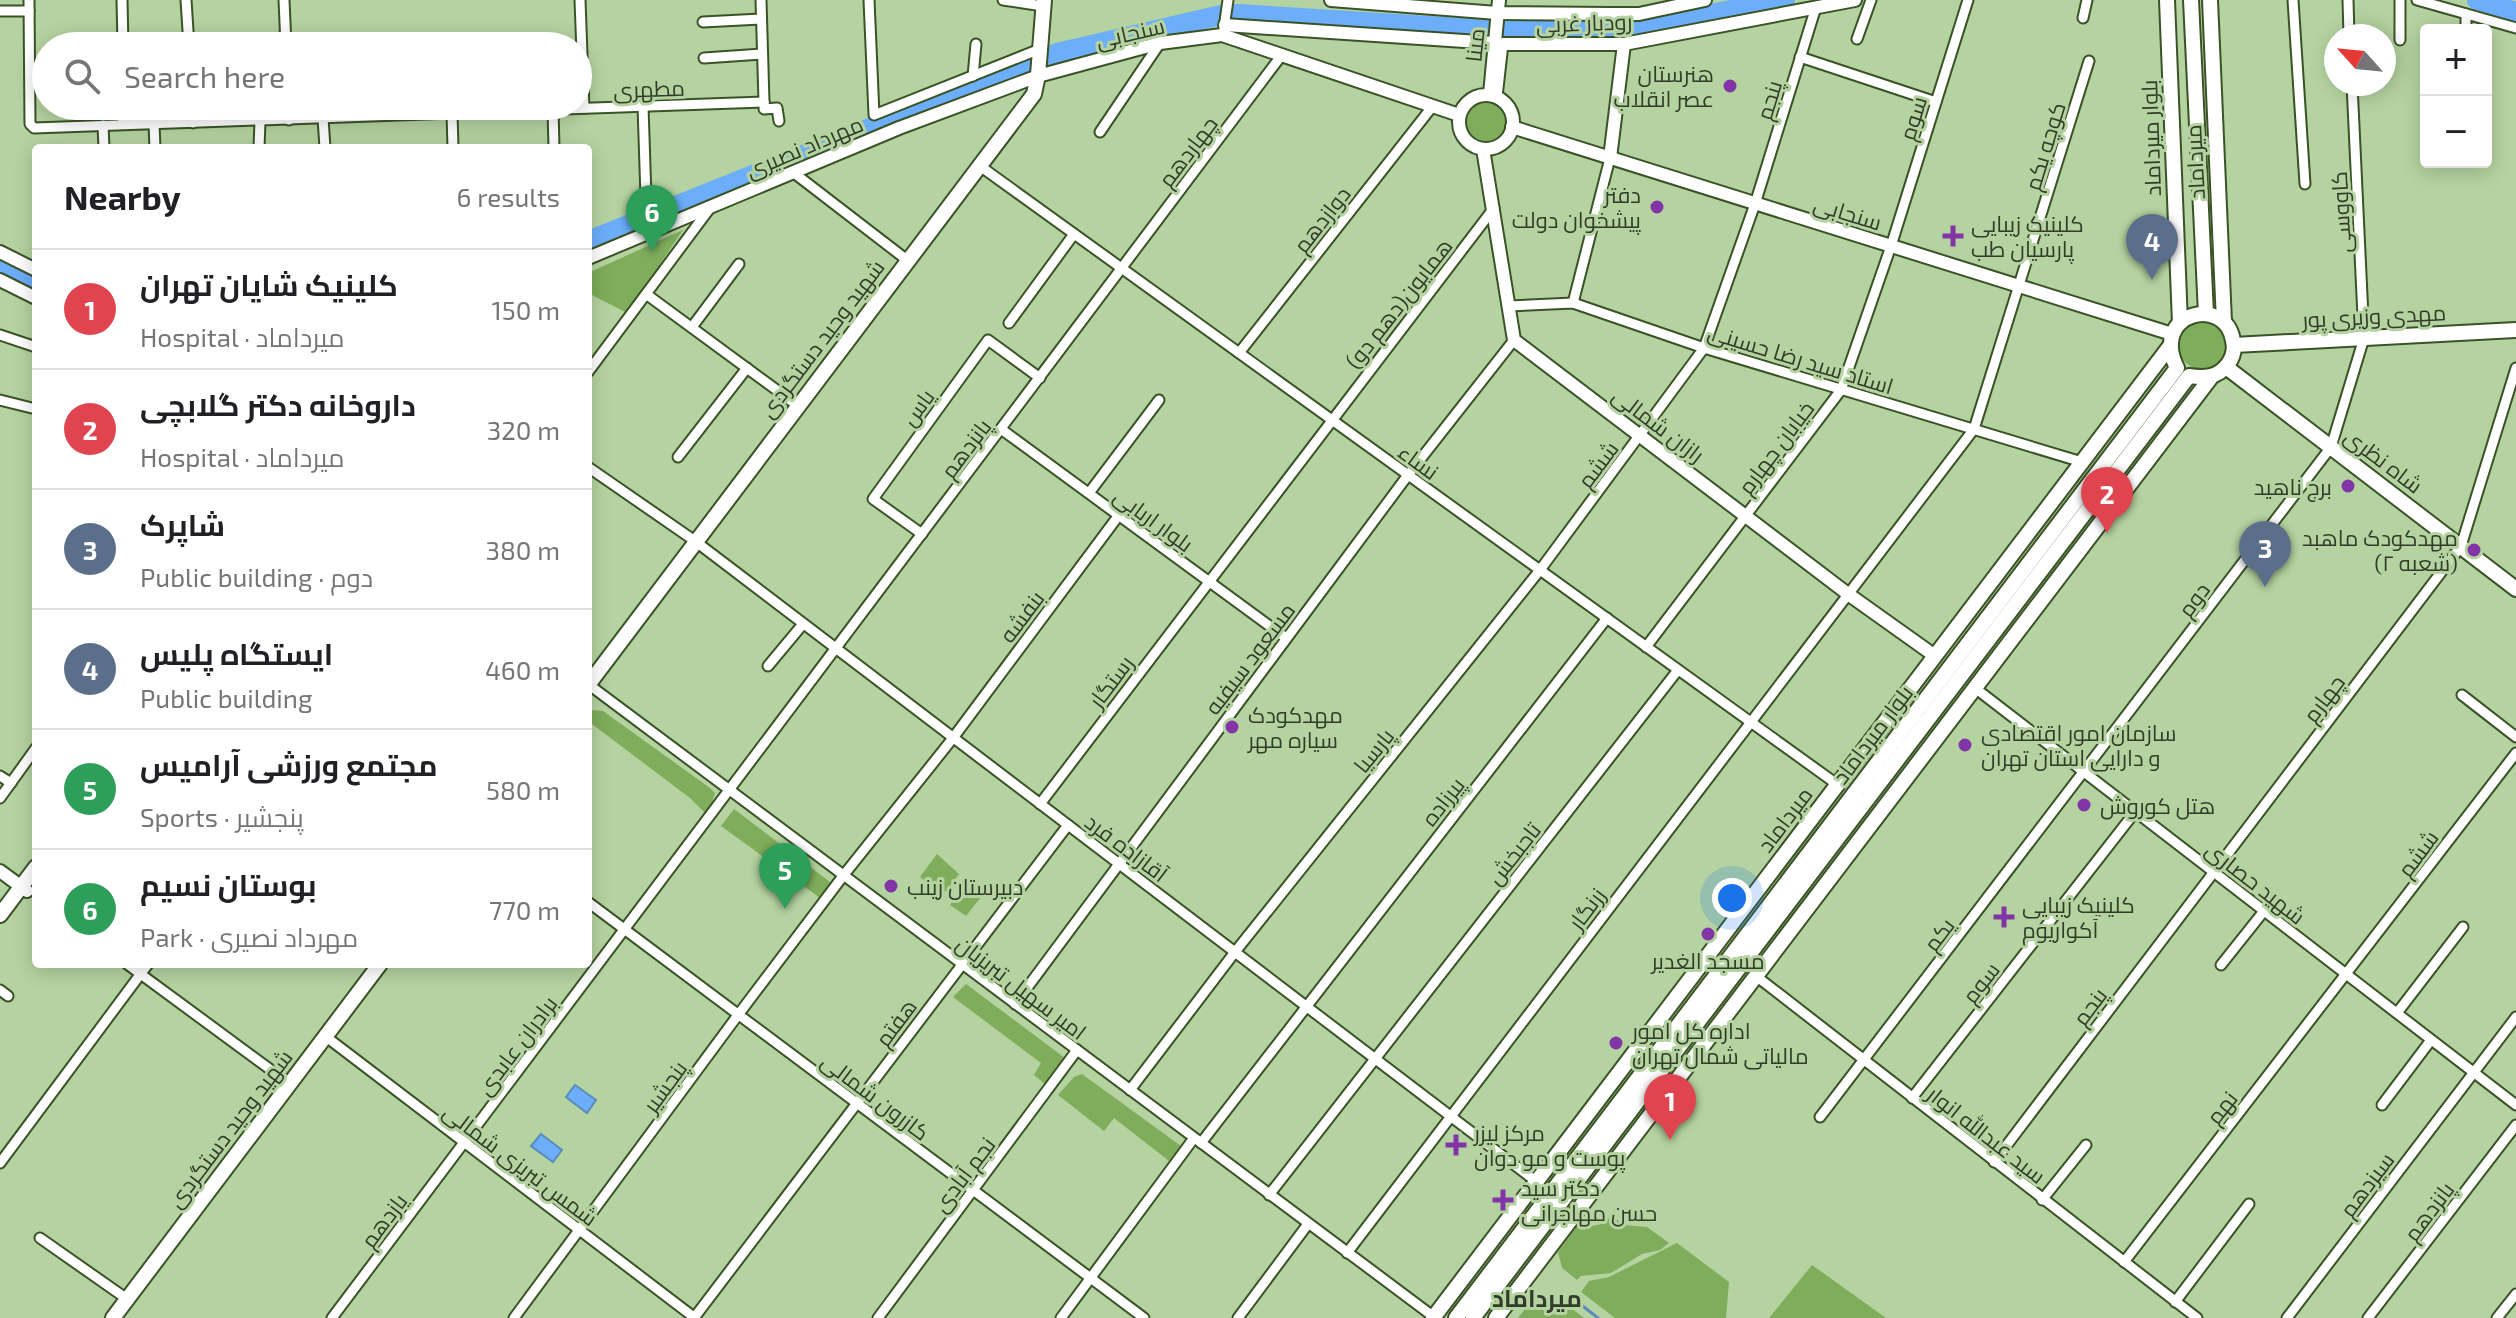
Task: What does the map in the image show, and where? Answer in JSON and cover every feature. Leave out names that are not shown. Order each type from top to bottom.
[{"type":"main road","name":"بلوار میرداماد","points":[[2167,0],[2176,241],[2174,334]]},
{"type":"main road","points":[[2191,0],[2206,314]]},
{"type":"main road","name":"میرداماد","points":[[2210,0],[2224,322]]},
{"type":"main road","name":"شهید وحید دستگردی","points":[[592,680],[1034,94],[1043,3]]},
{"type":"main road","points":[[2196,87],[2210,20]]},
{"type":"main road","points":[[2176,241],[2187,259],[2192,260],[2196,258],[2202,236]]},
{"type":"main road","points":[[1496,1318],[2212,376],[2226,367],[2234,345],[2229,328],[2224,322],[2206,314],[2189,316],[2174,334],[2183,372],[2203,378],[2212,376]]},
{"type":"main road","name":"مهدی وزیری پور","points":[[2234,345],[2516,330]]},
{"type":"main road","name":"میرداماد","points":[[1434,1318],[2082,462],[2174,334]]},
{"type":"main road","name":"شاه نظری","points":[[2226,367],[2516,589]]},
{"type":"main road","name":"بلوار میرداماد","points":[[1456,1318],[2183,372]]},
{"type":"main road","name":"بلوار میرداماد","points":[[1473,1318],[2183,372]]},
{"type":"main road","points":[[0,915],[30,889]]},
{"type":"main road","points":[[0,927],[30,889]]},
{"type":"main road","name":"شهید وحید دستگردی","points":[[113,1318],[377,968]]},
{"type":"main road","points":[[1591,1110],[1625,1095]]},
{"type":"street","points":[[122,0],[123,32]]},
{"type":"street","points":[[186,0],[187,32]]},
{"type":"street","points":[[284,0],[286,32]]},
{"type":"street","points":[[580,0],[581,32]]},
{"type":"street","points":[[761,0],[764,109],[777,108],[779,121]]},
{"type":"street","points":[[869,0],[874,115],[973,76],[1039,63]]},
{"type":"street","points":[[1003,0],[1043,3]]},
{"type":"street","points":[[1331,0],[1639,14],[1705,0]]},
{"type":"street","name":"رودبار غربی","points":[[1224,30],[1498,43],[1624,44],[1855,0]]},
{"type":"street","points":[[1857,39],[1871,0]]},
{"type":"street","name":"سوم","points":[[1891,246],[1968,0]]},
{"type":"street","points":[[2083,18],[2087,0]]},
{"type":"street","points":[[2293,0],[2305,184]]},
{"type":"street","points":[[2348,0],[2349,24]]},
{"type":"street","points":[[2400,0],[2400,40]]},
{"type":"street","points":[[2417,0],[2433,2],[2516,28]]},
{"type":"street","points":[[1224,30],[1228,2]]},
{"type":"street","points":[[0,11],[29,6]]},
{"type":"street","name":"مطهری","points":[[29,6],[30,124],[34,128],[289,120]]},
{"type":"street","name":"مینا","points":[[1493,96],[1498,7]]},
{"type":"street","name":"پنجم","points":[[1755,204],[1816,7]]},
{"type":"street","points":[[2466,14],[2466,24]]},
{"type":"street","points":[[703,22],[761,19]]},
{"type":"street","name":"سنجابی","points":[[1039,63],[1224,30],[1281,56],[1459,115]]},
{"type":"street","points":[[1100,132],[1160,43]]},
{"type":"street","points":[[973,76],[976,44]]},
{"type":"street","points":[[1573,303],[1610,158],[1624,44]]},
{"type":"street","points":[[704,58],[762,54]]},
{"type":"street","name":"چهاردهم","points":[[1122,269],[1281,56]]},
{"type":"street","points":[[1800,57],[1936,102]]},
{"type":"street","name":"کوچه یکم","points":[[1974,429],[2089,61]]},
{"type":"street","name":"مهرداد نصیری","points":[[592,256],[899,128],[1039,63]]},
{"type":"street","points":[[1493,96],[1511,112],[1512,127],[1505,141],[1483,149],[1466,141],[1461,133],[1459,115],[1474,97],[1493,96]]},
{"type":"street","name":"کاووسی","points":[[2331,447],[2364,338],[2353,96]]},
{"type":"street","name":"مطهری","points":[[592,108],[764,102]]},
{"type":"street","points":[[643,106],[646,198]]},
{"type":"street","name":"دوازدهم","points":[[1239,353],[1432,107]]},
{"type":"street","points":[[323,120],[325,144]]},
{"type":"street","points":[[452,120],[453,144]]},
{"type":"street","points":[[553,120],[554,144]]},
{"type":"street","points":[[259,144],[260,121]]},
{"type":"street","points":[[154,124],[155,144]]},
{"type":"street","points":[[103,125],[104,144]]},
{"type":"street","name":"سنجابی","points":[[1512,127],[2174,334]]},
{"type":"street","points":[[1483,149],[1514,340]]},
{"type":"street","name":"نساء","points":[[980,166],[1838,785]]},
{"type":"street","points":[[794,173],[907,260]]},
{"type":"street","name":"ششم","points":[[1540,570],[1704,348],[1755,204]]},
{"type":"street","points":[[592,367],[710,208]]},
{"type":"street","name":"همایون(دهم دو)","points":[[1209,581],[1494,208]]},
{"type":"street","points":[[1009,323],[1074,234]]},
{"type":"street","name":"خیابان چهارم","points":[[1646,647],[1841,390],[1891,246]]},
{"type":"street","points":[[0,252],[32,268]]},
{"type":"street","points":[[692,327],[739,264]]},
{"type":"street","name":"پانزدهم","points":[[730,792],[1122,269]]},
{"type":"street","points":[[0,280],[32,296]]},
{"type":"street","points":[[646,294],[797,405]]},
{"type":"street","name":"استاد سید رضا حسینی","points":[[1509,306],[1573,303],[1704,348],[2082,462]]},
{"type":"street","points":[[0,335],[32,346]]},
{"type":"street","name":"یاس","points":[[922,534],[873,499],[988,340],[1040,378]]},
{"type":"street","name":"رازان شمالی","points":[[1514,340],[1848,594],[1935,656]]},
{"type":"street","name":"مسعود سیفیه","points":[[1015,1004],[1408,475],[1514,340]]},
{"type":"street","points":[[678,457],[747,368]]},
{"type":"street","name":"چهارم","points":[[2214,872],[2461,546],[2516,368]]},
{"type":"street","points":[[0,400],[32,408]]},
{"type":"street","points":[[1089,493],[1159,400]]},
{"type":"street","name":"بلوار اربابی","points":[[1001,429],[1286,638]]},
{"type":"street","points":[[1751,722],[1974,429]]},
{"type":"street","name":"دوم","points":[[2083,772],[2331,447]]},
{"type":"street","name":"آقازاده فرد","points":[[592,470],[695,541],[1537,1182]]},
{"type":"street","name":"بنفشه","points":[[843,876],[953,738],[1119,515]]},
{"type":"street","name":"پارسیا","points":[[1130,1090],[1235,952],[1540,570]]},
{"type":"street","name":"رستگار","points":[[1040,804],[1209,581]]},
{"type":"street","name":"پیرزاده","points":[[1061,1318],[1607,618]]},
{"type":"street","points":[[768,666],[803,624]]},
{"type":"street","name":"تاجبخش","points":[[1269,1195],[1678,670]]},
{"type":"street","name":"امیر سهیل تبریزیان","points":[[592,688],[1434,1318]]},
{"type":"street","name":"شهید حصاری","points":[[1975,688],[2516,1105]]},
{"type":"street","points":[[2462,695],[2516,737]]},
{"type":"street","name":"زرنگار","points":[[1347,1253],[1751,722]]},
{"type":"street","name":"ششم","points":[[2346,974],[2516,753]]},
{"type":"street","points":[[0,798],[32,754]]},
{"type":"street","name":"یکم","points":[[1820,1117],[2083,772]]},
{"type":"street","points":[[0,776],[11,783]]},
{"type":"street","name":"برادران عابدی","points":[[464,1144],[730,792]]},
{"type":"street","name":"سوم","points":[[1912,1098],[2135,812]]},
{"type":"street","name":"هفتم","points":[[695,1318],[1068,825]]},
{"type":"street","points":[[0,871],[30,889]]},
{"type":"street","name":"پنجم","points":[[1994,1162],[2214,872]]},
{"type":"street","name":"پنجشیر","points":[[514,1318],[843,876]]},
{"type":"street","name":"کازرون شمالی","points":[[592,905],[1144,1318]]},
{"type":"street","points":[[2221,965],[2264,911]]},
{"type":"street","points":[[2397,1013],[2463,927]]},
{"type":"street","points":[[132,968],[290,1084]]},
{"type":"street","points":[[0,1163],[145,968]]},
{"type":"street","name":"نهم","points":[[2124,1262],[2346,974]]},
{"type":"street","name":"سید عبدالله انوار","points":[[1756,976],[2197,1318]]},
{"type":"street","name":"سیزدهم","points":[[2287,1318],[2516,1017]]},
{"type":"street","name":"شمس تبریزی شمالی","points":[[325,1036],[695,1318]]},
{"type":"street","points":[[2382,1105],[2431,1040]]},
{"type":"street","name":"نجم آبادی","points":[[878,1318],[1077,1050]]},
{"type":"street","name":"پانزدهم","points":[[2368,1318],[2516,1125]]},
{"type":"street","name":"یازدهم","points":[[332,1318],[464,1144]]},
{"type":"street","points":[[2042,1200],[2086,1145]]},
{"type":"street","points":[[2175,1302],[2249,1204]]},
{"type":"street","points":[[1238,1318],[1308,1224]]},
{"type":"street","points":[[40,1238],[127,1299]]},
{"type":"street","points":[[2497,1318],[2516,1294]]},
{"type":"green space","points":[[1486,100],[1501,107],[1508,122],[1501,137],[1486,144],[1471,137],[1464,122],[1471,107]]},
{"type":"green space","points":[[683,230],[627,313],[592,295],[592,271]]},
{"type":"green space","points":[[2203,322],[2220,329],[2227,346],[2220,363],[2203,370],[2186,363],[2179,346],[2186,329]]},
{"type":"green space","points":[[592,711],[603,711],[710,788],[715,793],[711,806],[705,813],[690,798],[592,724]]},
{"type":"green space","points":[[734,809],[830,882],[820,898],[721,826]]},
{"type":"green space","points":[[937,854],[959,874],[946,892],[920,877]]},
{"type":"green space","points":[[971,877],[975,881],[973,884],[984,893],[966,916],[950,905]]},
{"type":"green space","points":[[966,984],[1065,1058],[1046,1085],[1034,1075],[1041,1063],[953,997]]},
{"type":"green space","points":[[1082,1074],[1181,1146],[1169,1161],[1114,1118],[1104,1131],[1058,1095],[1074,1077]]},
{"type":"green space","points":[[1612,1216],[1624,1225],[1647,1227],[1669,1243],[1660,1250],[1642,1254],[1611,1273],[1581,1276],[1577,1280],[1562,1268],[1558,1252],[1583,1218],[1592,1226],[1602,1224]]},
{"type":"green space","points":[[1677,1243],[1729,1282],[1726,1318],[1615,1318],[1581,1292],[1589,1281],[1609,1277]]},
{"type":"green space","points":[[1812,1265],[1886,1318],[1769,1318]]},
{"type":"green space","points":[[1528,1305],[1571,1308],[1584,1318],[1518,1318]]},
{"type":"water","points":[[575,1085],[596,1100],[587,1113],[566,1097]]},
{"type":"water","points":[[541,1134],[562,1150],[553,1162],[531,1146]]},
{"type":"waterway","points":[[592,239],[1057,53],[1221,15],[1508,31],[1635,28],[1785,0]]},
{"type":"waterway","points":[[2477,0],[2516,12]]},
{"type":"waterway","points":[[0,270],[32,287]]},
{"type":"waterway","points":[[1580,1304],[1598,1318]]},
{"type":"place","name":"هنرستان عصر انقلاب","points":[[1730,86]]},
{"type":"place","name":"دفتر پیشخوان دولت","points":[[1657,207]]},
{"type":"place","name":"کلینیک زیبایی پارسیان طب","points":[[1953,236]]},
{"type":"place","name":"بوستان نسیم","points":[[652,251]]},
{"type":"place","name":"ایستگاه پلیس","points":[[2152,280]]},
{"type":"place","name":"برج ناهید","points":[[2348,486]]},
{"type":"place","name":"داروخانه دکتر گلابچی","points":[[2107,533]]},
{"type":"place","name":"مهدکودک ماهبد (شعبه ۲)","points":[[2474,550]]},
{"type":"place","name":"شاپرک","points":[[2265,587]]},
{"type":"place","name":"مهدکودک سیاره مهر","points":[[1232,727]]},
{"type":"place","name":"سازمان امور اقتصادی و دارایی استان تهران","points":[[1965,745]]},
{"type":"place","name":"هتل کوروش","points":[[2084,805]]},
{"type":"place","name":"دبیرستان زینب","points":[[891,886]]},
{"type":"place","name":"مجتمع ورزشی آرامیس","points":[[785,909]]},
{"type":"place","name":"کلینیک زیبایی آکواریوم","points":[[2004,917]]},
{"type":"place","name":"مسجد الغدیر","points":[[1708,934]]},
{"type":"place","name":"اداره کل امور مالیاتی شمال تهران","points":[[1616,1043]]},
{"type":"place","name":"کلینیک شایان تهران","points":[[1670,1140]]},
{"type":"place","name":"مرکز لیزر پوست و مو دوان","points":[[1456,1145]]},
{"type":"place","name":"دکتر سید حسن مهاجرانی","points":[[1503,1200]]},
{"type":"district","name":"میرداماد","points":[[1537,1297]]}]
